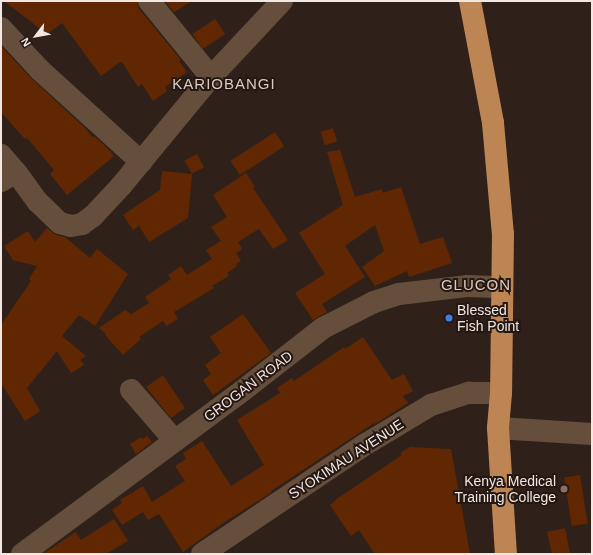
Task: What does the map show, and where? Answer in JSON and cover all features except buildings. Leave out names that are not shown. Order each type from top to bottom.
[{"type":"highway","points":[[470,1],[493,123],[503,234],[501,393],[498,428],[506,554]]},
{"type":"street","points":[[149,1],[211,77]]},
{"type":"street","points":[[1,155],[9,177],[38,202],[60,224],[71,226],[82,224],[93,216],[121,186],[211,77],[282,1]]},
{"type":"street","points":[[1,28],[40,70],[141,162]]},
{"type":"street","name":"GROGAN ROAD","points":[[22,554],[323,328],[374,302],[399,294],[467,286],[502,286]]},
{"type":"street","points":[[131,390],[174,441]]},
{"type":"street","name":"SYOKIMAU AVENUE","points":[[202,554],[366,444],[431,405],[470,393],[501,393]]},
{"type":"street","points":[[498,428],[592,434]]},
{"type":"place","name":"Blessed Fish Point","points":[[449,318]]},
{"type":"place","name":"Kenya Medical Training College","points":[[564,489]]},
{"type":"district","name":"KARIOBANGI","points":[[224,84]]},
{"type":"district","name":"GLUCON","points":[[476,285]]}]
